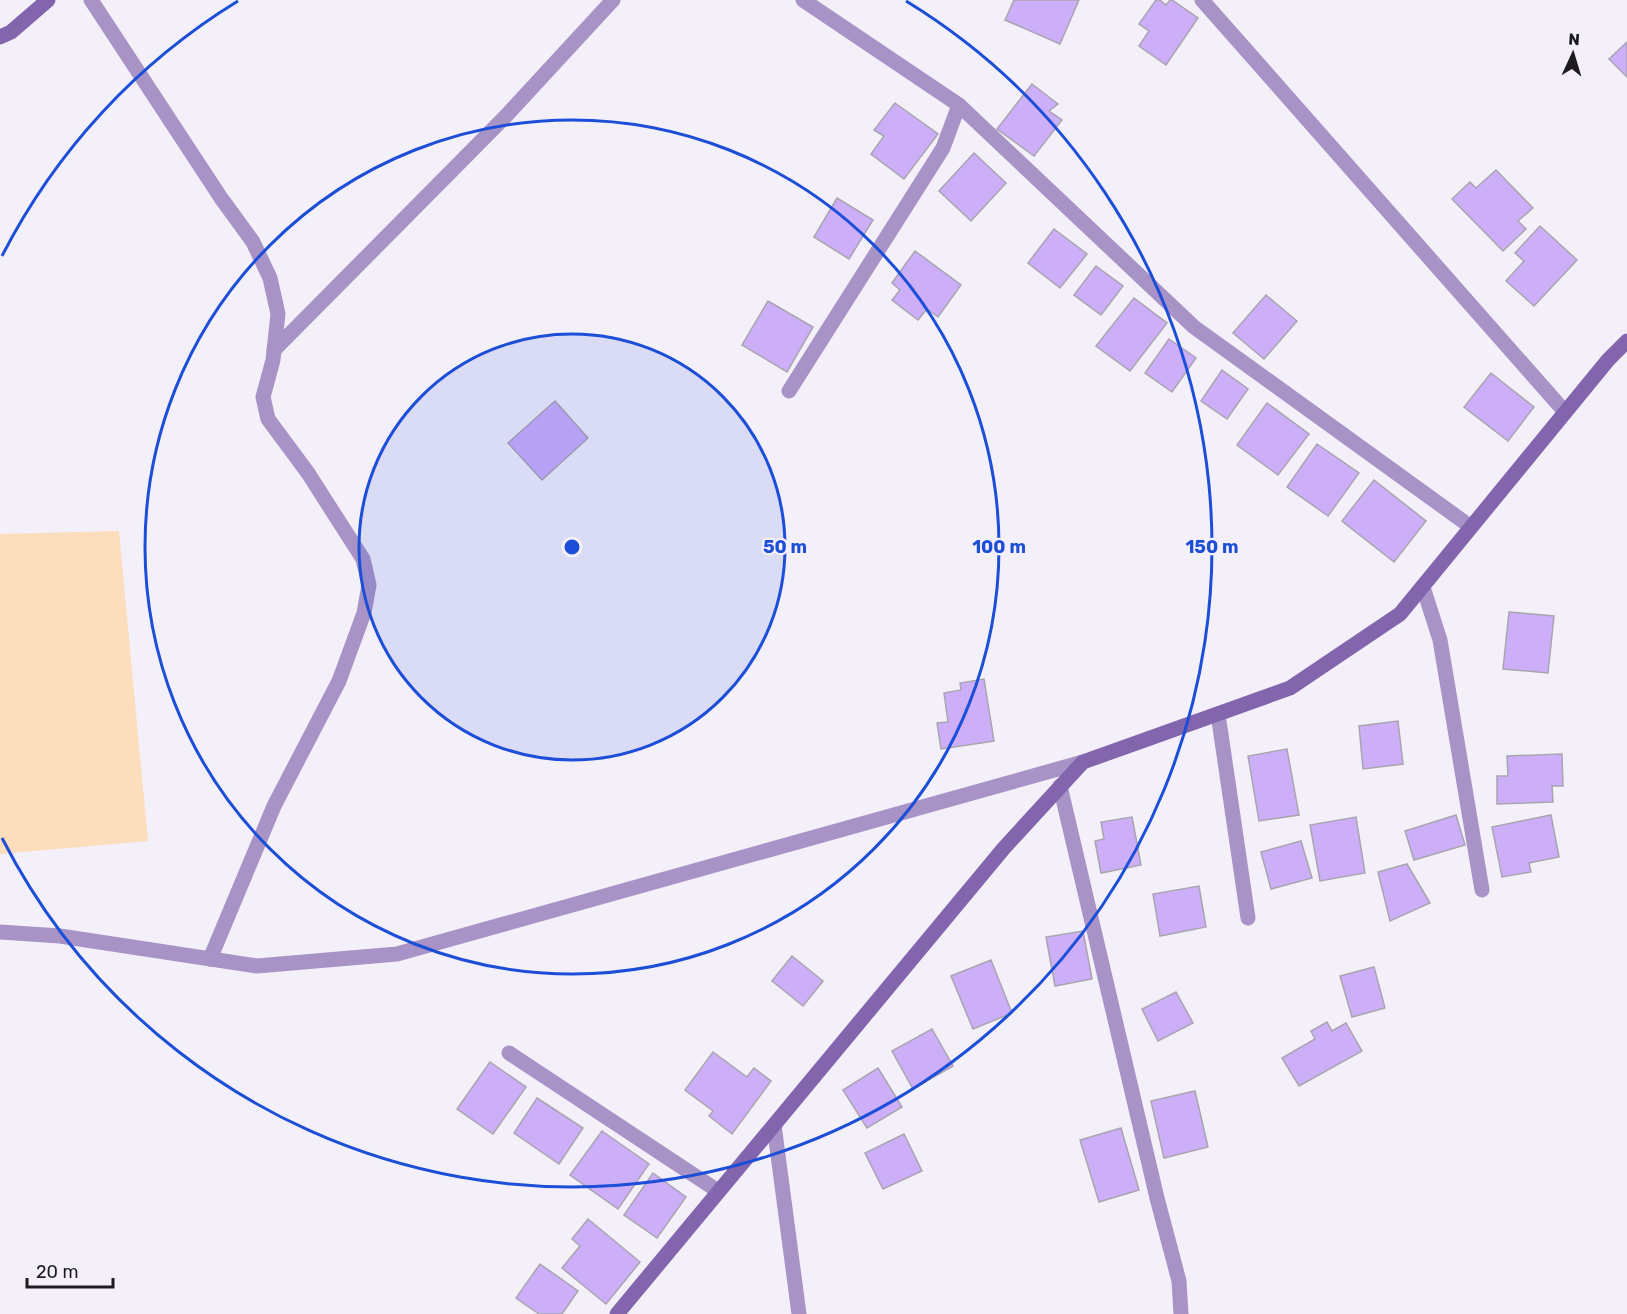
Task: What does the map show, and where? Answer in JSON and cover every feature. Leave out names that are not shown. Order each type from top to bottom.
[{"type":"street","points":[[0,38],[11,32],[48,0]]},
{"type":"street","points":[[91,0],[221,198],[253,242],[270,278],[278,314],[273,360],[263,396],[268,419],[308,473],[363,559],[369,585],[364,613],[339,681],[274,806],[210,959]]},
{"type":"street","points":[[274,350],[505,117],[613,0]]},
{"type":"street","points":[[803,0],[959,105],[1194,327],[1471,527]]},
{"type":"street","points":[[1202,0],[1565,412]]},
{"type":"street","points":[[789,391],[943,148],[959,105]]},
{"type":"street","points":[[0,932],[60,936],[257,966],[397,954],[1083,762],[1290,688],[1400,614],[1608,360],[1627,341]]},
{"type":"street","points":[[1423,587],[1440,640],[1482,890]]},
{"type":"street","points":[[1218,714],[1248,918]]},
{"type":"street","points":[[617,1314],[1004,848],[1083,762]]},
{"type":"street","points":[[1060,786],[1157,1198],[1179,1281],[1181,1314]]},
{"type":"street","points":[[508,1053],[718,1191]]},
{"type":"street","points":[[774,1125],[799,1314]]},
{"type":"shaded area","points":[[119,531],[148,841],[0,854],[0,534]]},
{"type":"building","points":[[1014,0],[1079,0],[1060,44],[1005,20]]},
{"type":"building","points":[[1156,0],[1166,5],[1172,0],[1198,18],[1166,65],[1139,46],[1149,31],[1139,24]]},
{"type":"building","points":[[1627,42],[1627,77],[1609,59]]},
{"type":"building","points":[[1032,84],[1058,104],[1049,111],[1062,120],[1034,156],[997,129]]},
{"type":"building","points":[[895,103],[938,134],[904,179],[871,154],[884,136],[874,130]]},
{"type":"building","points":[[974,153],[1006,183],[971,221],[939,191]]},
{"type":"building","points":[[1496,170],[1533,208],[1518,221],[1526,229],[1503,251],[1452,199],[1470,182],[1476,188]]},
{"type":"building","points":[[837,198],[873,220],[849,259],[814,237]]},
{"type":"building","points":[[1540,226],[1577,260],[1534,306],[1506,281],[1524,261],[1515,253]]},
{"type":"building","points":[[1054,229],[1087,254],[1060,288],[1028,263]]},
{"type":"building","points":[[915,251],[961,285],[938,317],[927,309],[918,320],[892,300],[900,290],[892,283]]},
{"type":"building","points":[[1096,266],[1123,286],[1101,315],[1074,295]]},
{"type":"building","points":[[1266,295],[1297,321],[1264,359],[1233,333]]},
{"type":"building","points":[[1134,298],[1167,323],[1130,371],[1096,346]]},
{"type":"building","points":[[768,301],[813,327],[787,372],[742,345]]},
{"type":"building","points":[[1169,339],[1196,358],[1172,392],[1145,373]]},
{"type":"building","points":[[1222,370],[1248,389],[1227,419],[1201,401]]},
{"type":"building","points":[[1491,373],[1534,407],[1508,441],[1464,407]]},
{"type":"building","points":[[555,401],[588,438],[542,480],[508,443]]},
{"type":"building","points":[[1267,403],[1309,434],[1278,475],[1237,445]]},
{"type":"building","points":[[1317,444],[1359,473],[1328,516],[1287,487]]},
{"type":"building","points":[[1374,480],[1426,521],[1394,562],[1342,521]]},
{"type":"building","points":[[1509,612],[1554,616],[1548,673],[1503,669]]},
{"type":"building","points":[[984,679],[994,741],[941,749],[937,723],[948,722],[944,693],[961,690],[960,683]]},
{"type":"building","points":[[1398,721],[1403,764],[1363,769],[1359,726]]},
{"type":"building","points":[[1287,749],[1299,815],[1259,821],[1248,756]]},
{"type":"building","points":[[1562,754],[1563,786],[1552,786],[1553,802],[1497,804],[1497,776],[1508,776],[1507,756]]},
{"type":"building","points":[[1456,815],[1465,845],[1414,860],[1405,831]]},
{"type":"building","points":[[1551,815],[1559,857],[1529,863],[1531,872],[1502,877],[1492,827]]},
{"type":"building","points":[[1132,817],[1141,865],[1101,873],[1095,841],[1104,839],[1101,822]]},
{"type":"building","points":[[1356,817],[1365,873],[1320,881],[1310,825]]},
{"type":"building","points":[[1301,841],[1312,878],[1271,889],[1261,852]]},
{"type":"building","points":[[1407,864],[1430,903],[1390,921],[1378,872]]},
{"type":"building","points":[[1199,886],[1206,927],[1160,936],[1153,894]]},
{"type":"building","points":[[1083,931],[1092,979],[1055,986],[1046,937]]},
{"type":"building","points":[[792,956],[823,981],[803,1006],[772,981]]},
{"type":"building","points":[[991,960],[1012,1013],[973,1029],[951,976]]},
{"type":"building","points":[[1374,967],[1385,1008],[1352,1017],[1340,976]]},
{"type":"building","points":[[1176,992],[1193,1023],[1158,1041],[1142,1009]]},
{"type":"building","points":[[1327,1022],[1332,1031],[1346,1023],[1362,1051],[1299,1086],[1282,1058],[1315,1039],[1311,1031]]},
{"type":"building","points":[[932,1029],[953,1066],[913,1089],[892,1051]]},
{"type":"building","points":[[713,1052],[747,1077],[754,1068],[771,1081],[732,1134],[709,1116],[713,1111],[685,1090]]},
{"type":"building","points":[[490,1062],[526,1087],[493,1134],[457,1109]]},
{"type":"building","points":[[878,1068],[902,1107],[867,1128],[843,1090]]},
{"type":"building","points":[[1195,1091],[1208,1147],[1164,1158],[1151,1101]]},
{"type":"building","points":[[537,1098],[583,1128],[559,1164],[514,1133]]},
{"type":"building","points":[[1121,1128],[1139,1190],[1099,1202],[1080,1140]]},
{"type":"building","points":[[602,1131],[649,1164],[618,1209],[570,1175]]},
{"type":"building","points":[[904,1134],[922,1171],[883,1189],[865,1153]]},
{"type":"building","points":[[653,1173],[686,1197],[657,1238],[624,1215]]},
{"type":"building","points":[[588,1219],[640,1262],[606,1304],[562,1268],[580,1246],[572,1239]]},
{"type":"building","points":[[540,1264],[578,1291],[562,1314],[539,1314],[516,1298]]}]
